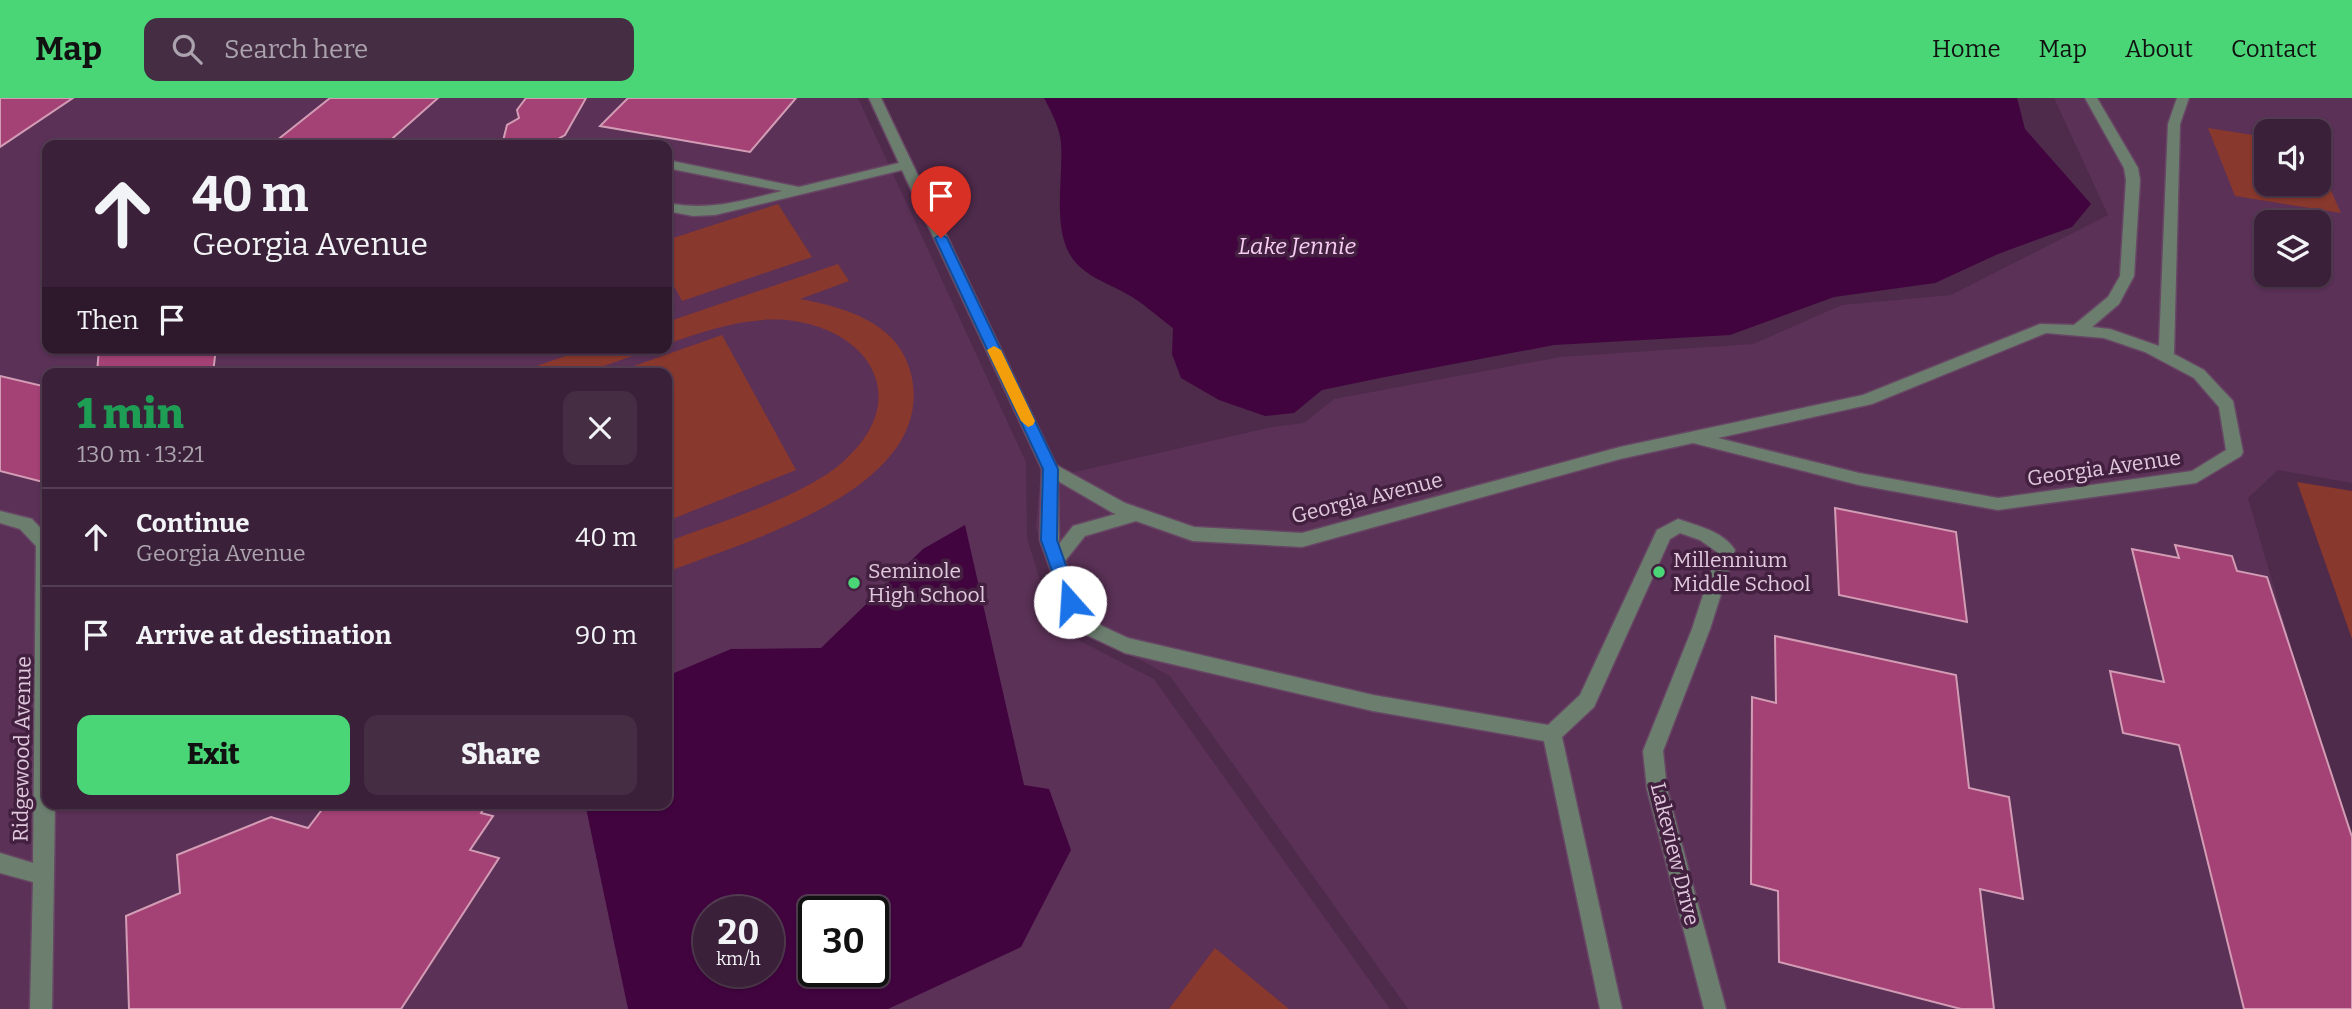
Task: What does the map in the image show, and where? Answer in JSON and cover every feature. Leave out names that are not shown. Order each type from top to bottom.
[{"type":"street","points":[[875,98],[1050,469],[1049,540],[1077,623],[1125,645],[1373,703],[1552,734],[1611,1009]]},
{"type":"street","points":[[2077,331],[2102,313],[2124,288],[2133,180],[2131,168],[2091,98]]},
{"type":"street","points":[[2166,356],[2174,124],[2183,98]]},
{"type":"street","points":[[672,165],[801,190]]},
{"type":"street","points":[[672,208],[693,212],[715,211],[907,165]]},
{"type":"street","name":"Georgia Avenue","points":[[1050,469],[1119,508],[1193,534],[1302,540],[1620,453],[1866,400],[2046,328],[2105,333],[2150,348],[2199,374],[2227,405],[2235,452],[2196,477],[1998,504],[1859,479],[1692,438]]},
{"type":"street","points":[[1056,560],[1079,531],[1137,514]]},
{"type":"street","name":"Ridgewood Avenue","points":[[0,517],[26,524],[42,541]]},
{"type":"street","name":"Lakeview Drive","points":[[1552,734],[1587,701],[1663,534],[1678,526],[1706,535],[1726,550],[1702,629],[1653,751],[1657,789],[1715,1009]]},
{"type":"street","name":"Ridgewood Avenue","points":[[41,1009],[44,809]]},
{"type":"street","points":[[0,863],[44,876]]},
{"type":"shaded area","name":"Seminole High School","points":[[0,98],[858,98],[1026,462],[1027,538],[1055,628],[1154,679],[1390,1009],[0,1009]]},
{"type":"shaded area","name":"Millennium Middle School","points":[[2054,98],[2352,98],[2352,483],[2278,470],[2248,498],[2352,856],[2352,1009],[1408,1009],[1170,676],[1062,618],[1036,527],[1040,480],[1272,427],[1304,423],[1334,399],[1560,357],[1753,344],[1842,305],[1951,295],[2108,215]]},
{"type":"shaded area","points":[[2208,128],[2254,135],[2254,196],[2331,196],[2331,191],[2341,213],[2331,210],[2235,196]]},
{"type":"shaded area","points":[[778,204],[812,257],[682,301],[672,282],[672,238]]},
{"type":"shaded area","points":[[838,264],[849,281],[800,299],[866,319],[893,339],[903,353],[910,370],[912,411],[897,447],[868,478],[830,504],[787,526],[672,570],[672,540],[785,497],[808,486],[845,460],[866,436],[876,413],[878,390],[872,369],[859,351],[840,336],[815,326],[786,320],[755,321],[710,330],[672,342],[672,320]]},
{"type":"shaded area","points":[[722,335],[796,470],[672,519],[672,368],[628,368]]},
{"type":"shaded area","points":[[571,354],[638,354],[598,368],[531,368]]},
{"type":"shaded area","points":[[2297,482],[2352,491],[2352,639]]},
{"type":"shaded area","points":[[1215,948],[1289,1009],[1169,1009]]},
{"type":"water","name":"Lake Jennie","points":[[1044,98],[2017,98],[2025,129],[2091,204],[2072,227],[1998,254],[1935,283],[1834,297],[1730,335],[1554,345],[1385,377],[1322,390],[1294,413],[1265,416],[1219,400],[1181,378],[1172,354],[1173,328],[1131,297],[1084,271],[1070,254],[1061,224],[1060,137]]},
{"type":"water","points":[[965,525],[1024,785],[1049,789],[1071,850],[1021,947],[888,1009],[628,1009],[586,809],[672,809],[672,674],[731,649],[821,648],[923,549]]},
{"type":"building","points":[[0,98],[73,98],[0,147]]},
{"type":"building","points":[[330,98],[438,98],[391,140],[277,140]]},
{"type":"building","points":[[526,98],[586,98],[565,135],[556,140],[503,140],[507,125],[519,118],[517,110]]},
{"type":"building","points":[[628,98],[796,98],[750,152],[600,126]]},
{"type":"building","points":[[99,354],[215,354],[214,368],[97,368]]},
{"type":"building","points":[[0,376],[42,386],[42,482],[0,471]]},
{"type":"building","points":[[1835,508],[1956,532],[1967,622],[1839,595]]},
{"type":"building","points":[[2175,545],[2232,556],[2237,571],[2267,577],[2352,837],[2352,1009],[2244,1009],[2179,745],[2123,733],[2110,671],[2164,682],[2132,549],[2179,558]]},
{"type":"building","points":[[1775,636],[1956,675],[1969,788],[2009,797],[2023,899],[1980,889],[1994,1009],[1961,1009],[1779,962],[1778,891],[1751,884],[1752,697],[1776,703]]},
{"type":"building","points":[[322,809],[483,809],[481,813],[493,816],[470,850],[499,858],[401,1009],[129,1009],[126,916],[180,893],[177,855],[271,817],[308,828]]},
{"type":"slow traffic","points":[[994,350],[1028,421]]},
{"type":"place","name":"Millennium Middle School","points":[[1659,572]]},
{"type":"place","name":"Seminole High School","points":[[854,583]]},
{"type":"route","points":[[941,238],[1050,469],[1049,540],[1070,602]]}]
